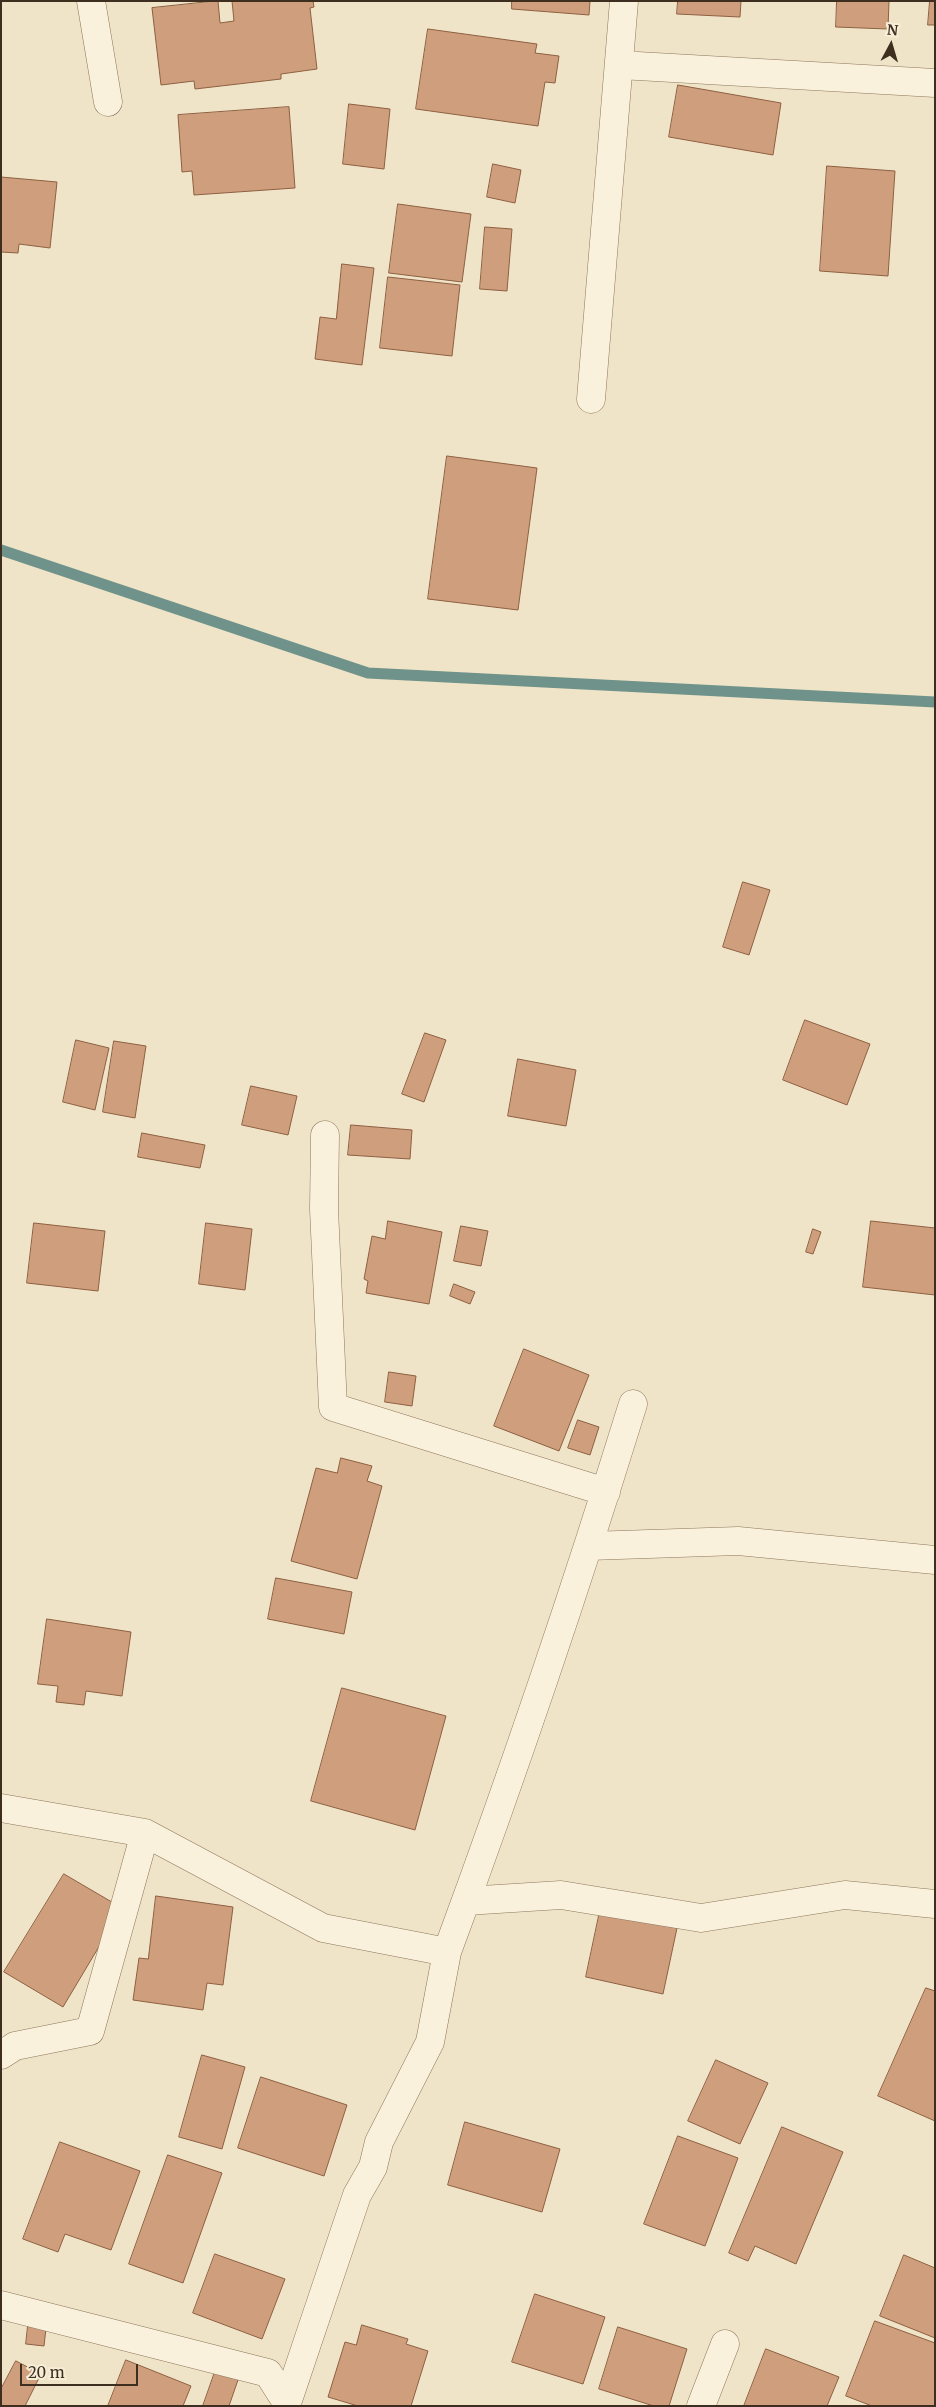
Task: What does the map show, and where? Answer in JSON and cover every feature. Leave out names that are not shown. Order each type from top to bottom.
[{"type":"street","points":[[91,1],[108,102]]},
{"type":"street","points":[[590,399],[624,1]]},
{"type":"street","points":[[620,65],[935,83]]},
{"type":"street","points":[[325,1135],[324,1209],[333,1407],[606,1492]]},
{"type":"street","points":[[287,2405],[357,2195],[374,2167],[379,2142],[430,2042],[447,1952],[505,1795],[589,1546],[634,1404]]},
{"type":"street","points":[[589,1546],[738,1541],[935,1560]]},
{"type":"street","points":[[1,1808],[145,1833],[323,1928],[447,1952]]},
{"type":"street","points":[[1,2055],[15,2046],[90,2031],[145,1833]]},
{"type":"street","points":[[466,1901],[561,1894],[700,1918],[845,1895],[935,1904]]},
{"type":"street","points":[[1,2305],[268,2373],[287,2405]]},
{"type":"street","points":[[701,2406],[726,2344]]},
{"type":"building","points":[[218,1],[220,23],[234,21],[232,1],[313,1],[314,7],[310,8],[317,69],[281,74],[281,79],[195,89],[194,81],[161,85],[152,8]]},
{"type":"building","points":[[512,1],[590,1],[589,15],[512,9]]},
{"type":"building","points":[[678,1],[741,1],[740,17],[677,14]]},
{"type":"building","points":[[837,1],[889,1],[888,29],[836,27]]},
{"type":"building","points":[[930,1],[935,1],[935,25],[928,25]]},
{"type":"building","points":[[428,29],[537,44],[535,53],[559,56],[555,83],[545,82],[538,126],[416,109]]},
{"type":"building","points":[[678,85],[781,103],[773,155],[669,137]]},
{"type":"building","points":[[349,104],[390,109],[384,169],[343,164]]},
{"type":"building","points":[[289,107],[295,188],[194,195],[192,171],[182,172],[178,115]]},
{"type":"building","points":[[493,164],[521,170],[515,203],[487,197]]},
{"type":"building","points":[[827,166],[895,171],[888,276],[820,271]]},
{"type":"building","points":[[1,177],[57,182],[50,248],[19,244],[18,253],[1,252]]},
{"type":"building","points":[[398,204],[471,214],[462,282],[389,273]]},
{"type":"building","points":[[485,227],[512,229],[507,291],[480,289]]},
{"type":"building","points":[[342,264],[374,268],[362,365],[315,359],[320,317],[336,319]]},
{"type":"building","points":[[388,277],[460,285],[452,356],[380,348]]},
{"type":"building","points":[[447,456],[537,468],[518,610],[428,599]]},
{"type":"building","points":[[743,882],[770,890],[749,955],[723,947]]},
{"type":"building","points":[[805,1020],[870,1044],[847,1105],[783,1080]]},
{"type":"building","points":[[425,1033],[446,1040],[424,1102],[402,1094]]},
{"type":"building","points":[[76,1040],[109,1048],[95,1110],[63,1102]]},
{"type":"building","points":[[114,1041],[146,1046],[135,1118],[103,1112]]},
{"type":"building","points":[[518,1059],[576,1070],[566,1126],[508,1116]]},
{"type":"building","points":[[251,1086],[297,1096],[288,1135],[242,1125]]},
{"type":"building","points":[[351,1125],[412,1130],[410,1159],[348,1155]]},
{"type":"building","points":[[142,1133],[205,1145],[200,1168],[138,1157]]},
{"type":"building","points":[[388,1221],[442,1232],[429,1304],[366,1293],[368,1281],[364,1279],[372,1236],[385,1239]]},
{"type":"building","points":[[871,1221],[935,1228],[935,1295],[863,1287]]},
{"type":"building","points":[[34,1223],[105,1231],[98,1291],[27,1283]]},
{"type":"building","points":[[206,1223],[252,1229],[245,1290],[199,1284]]},
{"type":"building","points":[[461,1226],[488,1231],[481,1266],[454,1261]]},
{"type":"building","points":[[813,1229],[821,1232],[813,1254],[806,1252]]},
{"type":"building","points":[[454,1284],[475,1292],[470,1304],[450,1296]]},
{"type":"building","points":[[524,1349],[589,1375],[559,1451],[494,1426]]},
{"type":"building","points":[[389,1372],[416,1376],[412,1406],[385,1402]]},
{"type":"building","points":[[578,1420],[599,1427],[590,1455],[568,1448]]},
{"type":"building","points":[[341,1458],[372,1466],[367,1481],[382,1486],[357,1579],[291,1561],[316,1468],[337,1473]]},
{"type":"building","points":[[276,1578],[352,1592],[344,1634],[268,1619]]},
{"type":"building","points":[[47,1619],[131,1632],[122,1696],[86,1691],[84,1705],[56,1702],[58,1686],[38,1684]]},
{"type":"building","points":[[342,1688],[446,1716],[415,1830],[311,1801]]},
{"type":"building","points":[[64,1874],[122,1908],[63,2007],[4,1972]]},
{"type":"building","points":[[156,1896],[233,1907],[223,1985],[207,1983],[203,2010],[133,2000],[139,1958],[148,1959]]},
{"type":"building","points":[[600,1911],[677,1928],[663,1994],[586,1977]]},
{"type":"building","points":[[926,1988],[935,1991],[935,2121],[878,2096]]},
{"type":"building","points":[[202,2055],[245,2067],[222,2149],[179,2137]]},
{"type":"building","points":[[716,2060],[768,2083],[740,2144],[688,2121]]},
{"type":"building","points":[[261,2077],[347,2105],[324,2176],[238,2148]]},
{"type":"building","points":[[465,2122],[560,2149],[542,2212],[448,2185]]},
{"type":"building","points":[[782,2127],[843,2152],[796,2264],[755,2246],[748,2261],[729,2253]]},
{"type":"building","points":[[678,2136],[738,2158],[705,2246],[644,2224]]},
{"type":"building","points":[[60,2142],[140,2171],[111,2250],[65,2234],[58,2252],[23,2239]]},
{"type":"building","points":[[168,2155],[222,2173],[183,2283],[129,2264]]},
{"type":"building","points":[[215,2254],[285,2279],[262,2339],[193,2313]]},
{"type":"building","points":[[904,2255],[935,2268],[935,2338],[880,2316]]},
{"type":"building","points":[[535,2294],[605,2317],[583,2384],[512,2362]]},
{"type":"building","points":[[875,2321],[935,2343],[935,2406],[872,2406],[846,2396]]},
{"type":"building","points":[[362,2325],[408,2339],[406,2344],[428,2351],[411,2406],[358,2406],[328,2397],[345,2342],[356,2345]]},
{"type":"building","points":[[28,2326],[46,2328],[44,2346],[26,2344]]},
{"type":"building","points":[[618,2327],[687,2349],[669,2406],[654,2406],[599,2389]]},
{"type":"building","points":[[766,2349],[839,2377],[827,2406],[744,2406]]},
{"type":"building","points":[[126,2360],[191,2386],[183,2406],[108,2406]]},
{"type":"building","points":[[16,2361],[41,2374],[25,2406],[1,2406],[1,2389]]},
{"type":"building","points":[[216,2369],[239,2377],[229,2406],[203,2406]]},
{"type":"waterway","points":[[1,550],[368,673],[935,702]]}]
